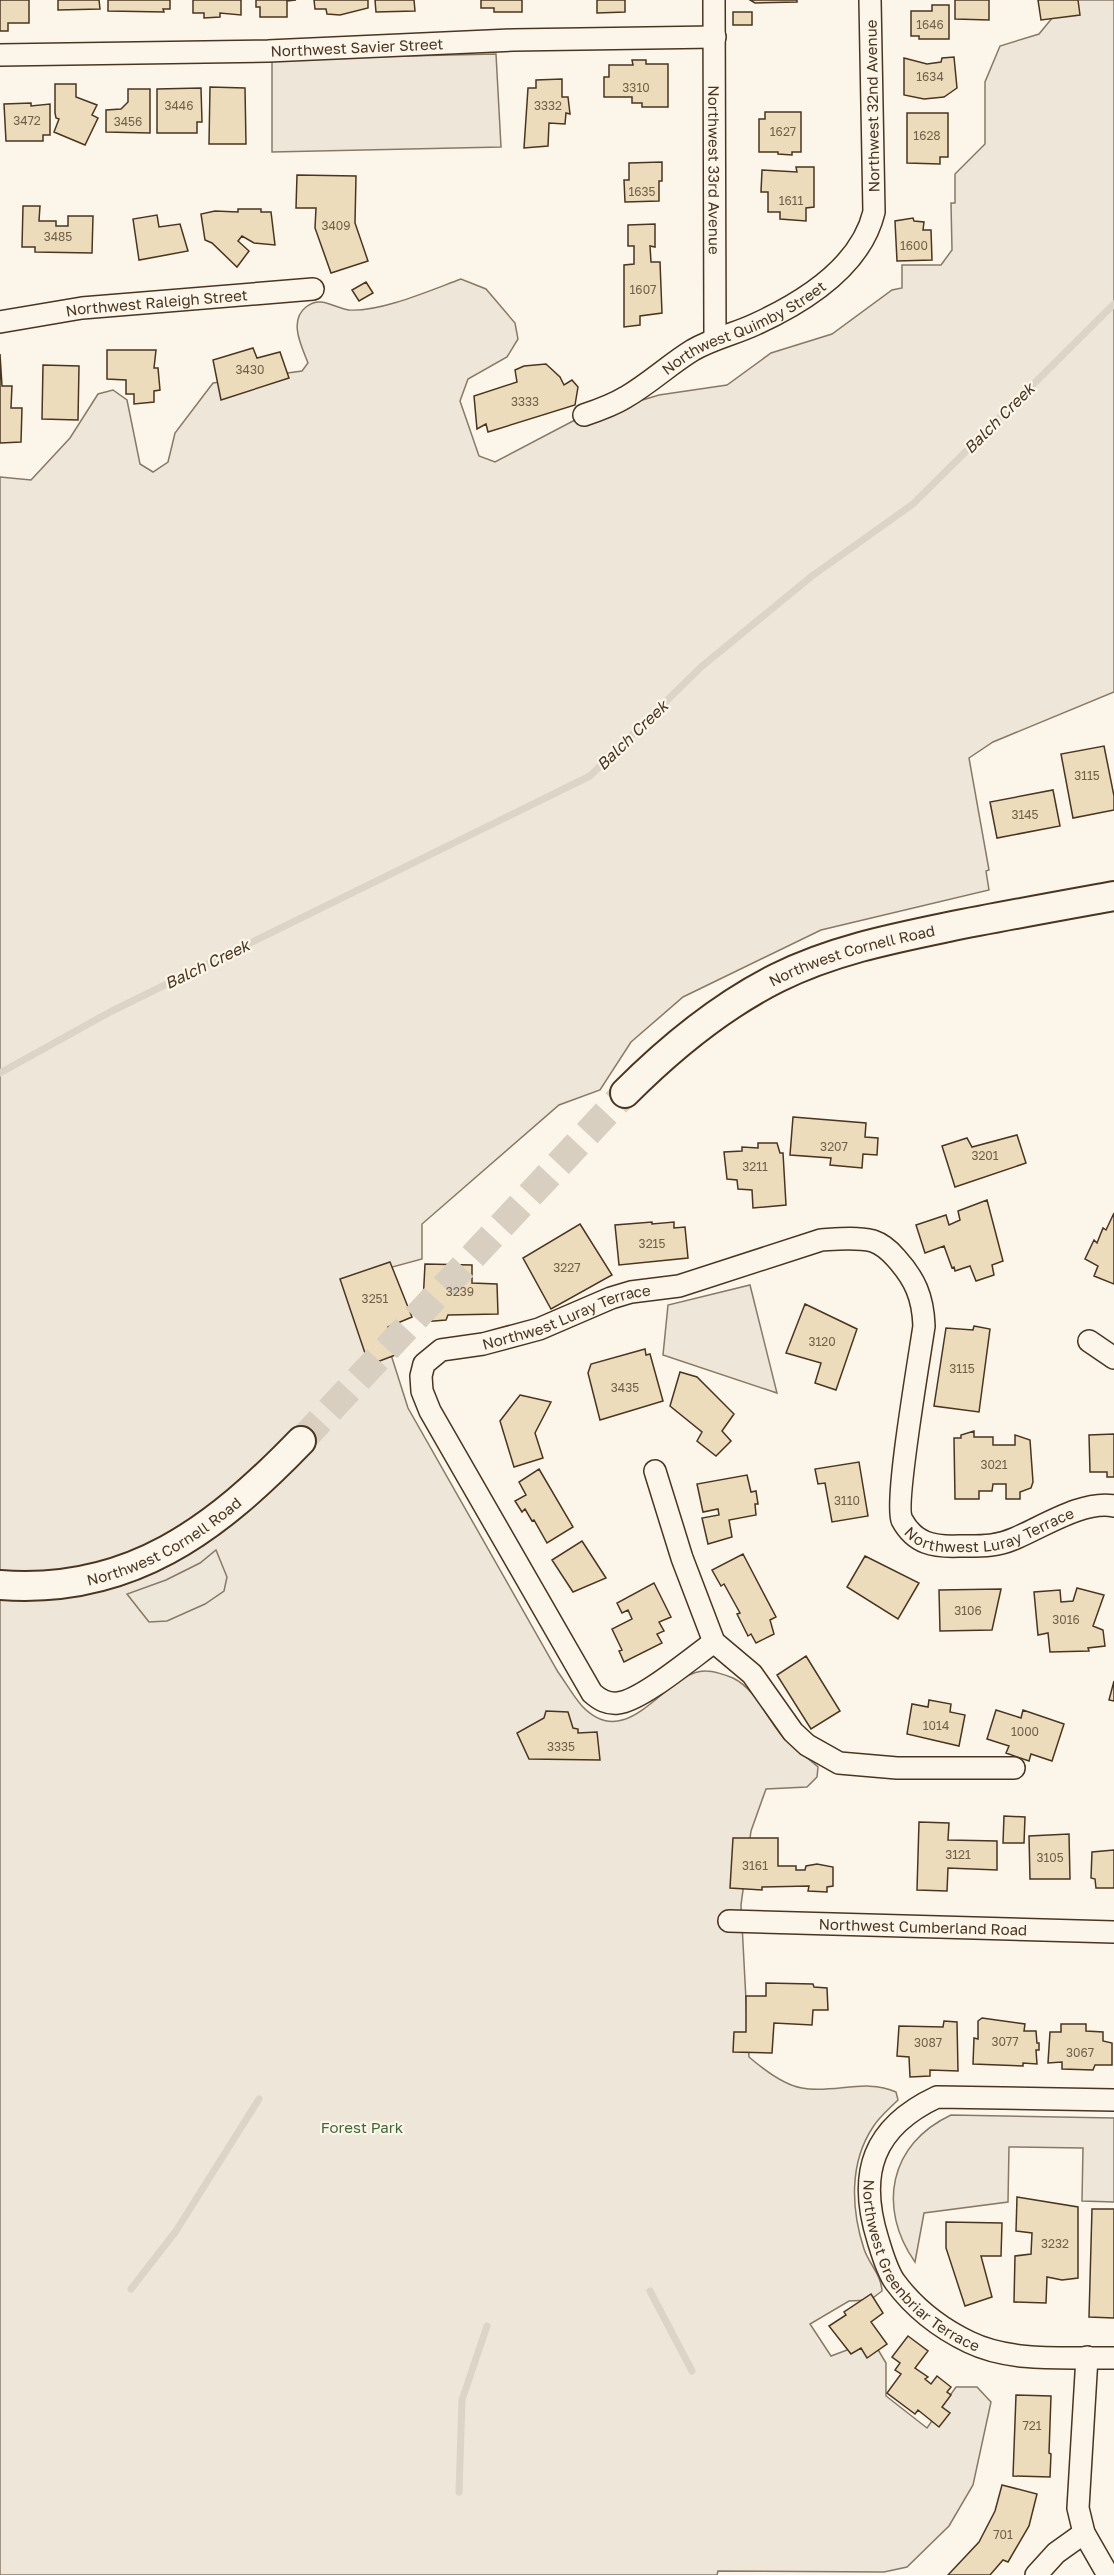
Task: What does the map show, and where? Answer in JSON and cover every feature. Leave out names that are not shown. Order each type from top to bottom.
[{"type":"main road","name":"Northwest Cornell Road","points":[[625,1093],[672,1050],[706,1024],[776,979],[804,966],[886,940],[1114,896]]},
{"type":"main road","name":"Northwest Cornell Road","points":[[0,1585],[35,1585],[80,1580],[102,1576],[144,1562],[188,1539],[221,1517],[301,1441]]},
{"type":"street","name":"Northwest 33rd Avenue","points":[[714,0],[715,338]]},
{"type":"street","name":"Northwest 32nd Avenue","points":[[870,0],[874,212]]},
{"type":"street","name":"Northwest Savier Street","points":[[0,55],[268,51],[513,39],[715,37]]},
{"type":"street","name":"Northwest Quimby Street","points":[[584,415],[610,406],[628,396],[673,363],[715,338],[733,334],[765,320],[831,278],[860,248],[870,228],[874,212]]},
{"type":"street","name":"Northwest Raleigh Street","points":[[0,322],[82,308],[313,289]]},
{"type":"street","name":"Northwest Luray Terrace","points":[[714,1642],[626,1702],[606,1703],[592,1693],[430,1411],[422,1391],[421,1376],[424,1364],[441,1350],[483,1344],[539,1329],[611,1298],[631,1292],[680,1286],[821,1240],[846,1238],[875,1242],[889,1251],[911,1274],[924,1306],[924,1326],[902,1482],[900,1518],[914,1537],[924,1544],[940,1547],[999,1546],[1090,1505],[1114,1506]]},
{"type":"street","points":[[1089,1341],[1114,1358]]},
{"type":"street","points":[[655,1471],[682,1558],[714,1642],[752,1674],[793,1732],[828,1759],[839,1763],[897,1768],[1014,1768]]},
{"type":"street","name":"Northwest Cumberland Road","points":[[729,1921],[1114,1932]]},
{"type":"street","name":"Northwest Greenbriar Terrace","points":[[1114,2100],[938,2097],[916,2107],[898,2121],[886,2135],[876,2151],[869,2186],[871,2216],[894,2280],[914,2304],[939,2326],[992,2351],[1114,2358]]},
{"type":"street","points":[[1087,2357],[1078,2508],[1084,2533],[1108,2575]]},
{"type":"street","points":[[1036,2575],[1056,2553],[1084,2533]]},
{"type":"green space","name":"Forest Park","points":[[1067,0],[1114,0],[1114,692],[993,742],[969,758],[989,870],[986,871],[989,890],[821,930],[683,997],[631,1042],[600,1090],[559,1105],[422,1224],[422,1259],[381,1270],[378,1314],[408,1408],[558,1672],[582,1706],[599,1719],[616,1721],[632,1716],[691,1674],[706,1671],[720,1673],[733,1678],[749,1690],[783,1737],[818,1767],[817,1777],[807,1787],[766,1789],[751,1831],[741,1905],[749,2057],[774,2076],[788,2084],[802,2088],[873,2086],[896,2092],[898,2100],[878,2120],[865,2141],[856,2171],[855,2202],[860,2234],[882,2291],[870,2300],[849,2301],[810,2324],[831,2356],[863,2344],[877,2348],[886,2363],[886,2396],[927,2428],[956,2387],[977,2387],[991,2402],[973,2485],[949,2526],[907,2567],[884,2572],[718,2571],[717,2575],[0,2575],[0,477],[31,480],[70,438],[98,394],[113,390],[127,400],[140,464],[153,472],[168,462],[175,433],[213,383],[302,371],[308,363],[297,327],[298,319],[306,307],[322,302],[349,310],[376,308],[461,279],[486,289],[515,323],[518,339],[507,357],[468,379],[460,401],[479,456],[495,462],[573,421],[659,395],[727,385],[771,353],[832,334],[892,290],[902,288],[902,265],[941,265],[952,250],[951,203],[955,203],[955,174],[985,144],[985,82],[1000,46],[1039,34]]},
{"type":"green space","points":[[496,54],[501,147],[272,152],[272,59]]},
{"type":"green space","points":[[750,1285],[777,1393],[663,1355],[668,1305]]},
{"type":"green space","points":[[951,2115],[1114,2118],[1114,2202],[1082,2201],[1083,2148],[1009,2147],[1008,2202],[924,2213],[915,2262],[903,2241],[896,2220],[893,2199],[896,2179],[902,2160],[914,2143],[930,2127]]},
{"type":"shaded area","points":[[216,1550],[227,1577],[224,1591],[205,1604],[167,1621],[149,1622],[127,1594],[166,1580],[200,1563]]},
{"type":"building","points":[[0,0],[29,0],[29,23],[8,23],[8,31],[0,31]]},
{"type":"building","points":[[58,0],[99,0],[100,9],[58,10]]},
{"type":"building","points":[[108,0],[170,0],[170,9],[163,9],[164,12],[108,11]]},
{"type":"building","points":[[193,0],[241,0],[241,15],[220,13],[220,17],[204,18],[204,13],[193,13]]},
{"type":"building","points":[[256,0],[296,0],[287,1],[287,17],[260,17],[260,7],[256,7]]},
{"type":"building","points":[[314,0],[368,0],[368,8],[340,15],[327,14],[326,9],[315,9]]},
{"type":"building","points":[[375,0],[414,0],[415,11],[376,12]]},
{"type":"building","points":[[481,0],[522,0],[522,12],[494,12],[494,8],[481,8]]},
{"type":"building","points":[[597,0],[625,0],[625,12],[597,13]]},
{"type":"building","points":[[750,0],[797,0],[797,2],[755,3]]},
{"type":"building","points":[[955,0],[989,0],[989,20],[955,19]]},
{"type":"building","points":[[1038,0],[1078,0],[1080,15],[1041,20]]},
{"type":"building","points":[[932,5],[949,5],[949,39],[919,39],[919,36],[911,36],[911,11],[932,11]]},
{"type":"building","points":[[733,12],[752,12],[752,25],[733,25]]},
{"type":"building","points":[[954,57],[957,88],[944,97],[924,99],[904,95],[904,58],[927,64],[941,62],[942,58]]},
{"type":"building","points":[[632,60],[646,60],[646,64],[668,64],[668,107],[642,107],[642,103],[632,103],[632,97],[604,97],[604,77],[609,77],[609,65],[633,65]]},
{"type":"building","points":[[562,79],[562,97],[568,97],[570,114],[566,113],[565,124],[549,123],[548,146],[524,148],[528,88],[536,88],[536,80]]},
{"type":"building","points":[[55,84],[76,84],[76,97],[97,105],[92,115],[98,118],[85,145],[54,132],[59,119],[56,118],[55,113]]},
{"type":"building","points":[[210,87],[245,88],[246,144],[209,144]]},
{"type":"building","points":[[201,88],[202,122],[197,122],[197,133],[157,133],[157,89]]},
{"type":"building","points":[[128,89],[150,89],[150,133],[106,132],[106,110],[121,109],[128,102]]},
{"type":"building","points":[[31,103],[31,106],[50,104],[50,135],[43,135],[43,141],[6,141],[4,104]]},
{"type":"building","points":[[765,112],[801,112],[801,152],[792,152],[792,155],[759,152],[759,119],[765,119]]},
{"type":"building","points":[[907,113],[948,113],[948,157],[940,157],[940,164],[907,163]]},
{"type":"building","points":[[662,162],[659,201],[625,202],[624,180],[629,180],[629,163]]},
{"type":"building","points":[[796,167],[814,167],[814,207],[806,208],[806,221],[780,219],[780,212],[768,212],[768,192],[761,192],[762,170],[797,172]]},
{"type":"building","points":[[297,175],[356,176],[355,223],[368,261],[331,273],[315,228],[316,208],[296,208]]},
{"type":"building","points":[[23,206],[40,206],[39,221],[56,221],[56,226],[68,226],[68,216],[93,216],[92,253],[35,252],[35,247],[22,247]]},
{"type":"building","points":[[238,209],[261,209],[261,212],[271,212],[275,245],[254,243],[242,236],[238,241],[249,251],[237,267],[212,243],[205,240],[201,214],[215,211],[238,212]]},
{"type":"building","points":[[157,215],[159,227],[180,224],[188,251],[139,260],[133,219]]},
{"type":"building","points":[[913,218],[914,221],[924,222],[923,230],[931,230],[932,260],[897,261],[895,221]]},
{"type":"building","points":[[655,224],[655,247],[650,246],[651,262],[660,262],[662,313],[640,316],[640,325],[624,327],[624,265],[634,264],[634,246],[628,246],[628,225]]},
{"type":"building","points":[[366,282],[373,293],[359,301],[352,290]]},
{"type":"building","points":[[253,348],[257,358],[280,352],[289,378],[221,400],[213,360]]},
{"type":"building","points":[[107,350],[156,350],[154,368],[158,368],[160,390],[154,391],[154,402],[134,404],[134,394],[126,394],[126,380],[107,379]]},
{"type":"building","points":[[0,354],[2,386],[12,386],[11,408],[22,408],[21,442],[0,443]]},
{"type":"building","points":[[546,364],[560,377],[564,385],[572,380],[578,387],[575,405],[488,432],[486,424],[477,429],[474,396],[517,382],[515,370],[524,366]]},
{"type":"building","points":[[43,365],[79,366],[78,420],[42,419]]},
{"type":"building","points":[[1104,746],[1114,796],[1114,810],[1073,818],[1061,754]]},
{"type":"building","points":[[1053,790],[1060,826],[997,838],[990,802]]},
{"type":"building","points":[[793,1117],[866,1123],[865,1137],[878,1138],[877,1155],[863,1154],[862,1168],[830,1165],[831,1158],[790,1155]]},
{"type":"building","points":[[1017,1135],[1026,1163],[955,1187],[942,1146],[967,1138],[972,1147]]},
{"type":"building","points":[[758,1143],[777,1143],[780,1153],[783,1153],[786,1205],[753,1208],[752,1190],[738,1189],[737,1180],[727,1179],[724,1152],[742,1151],[742,1147],[758,1148]]},
{"type":"building","points":[[987,1200],[1003,1261],[992,1265],[994,1275],[976,1281],[970,1266],[955,1271],[954,1267],[952,1268],[944,1246],[925,1253],[916,1225],[946,1215],[949,1225],[960,1220],[958,1211]]},
{"type":"building","points":[[1114,1213],[1114,1284],[1094,1276],[1098,1266],[1085,1259],[1094,1240],[1097,1243],[1103,1228],[1106,1230]]},
{"type":"building","points":[[652,1222],[652,1224],[674,1222],[674,1228],[685,1227],[688,1258],[619,1265],[615,1225]]},
{"type":"building","points":[[580,1224],[612,1275],[551,1309],[523,1258]]},
{"type":"building","points":[[390,1262],[412,1317],[388,1327],[398,1354],[369,1365],[340,1279]]},
{"type":"building","points":[[425,1264],[472,1265],[472,1283],[497,1284],[498,1314],[448,1315],[446,1320],[422,1322]]},
{"type":"building","points":[[805,1304],[857,1329],[836,1390],[815,1383],[821,1363],[786,1353]]},
{"type":"building","points":[[974,1326],[990,1329],[979,1412],[934,1406],[946,1328],[973,1330]]},
{"type":"building","points":[[645,1349],[646,1355],[650,1354],[663,1401],[600,1420],[588,1373],[591,1364]]},
{"type":"building","points":[[680,1372],[697,1377],[734,1414],[722,1431],[731,1441],[716,1456],[697,1441],[702,1432],[670,1406]]},
{"type":"building","points":[[520,1395],[551,1402],[535,1433],[543,1458],[514,1467],[500,1421]]},
{"type":"building","points":[[974,1431],[974,1437],[993,1437],[993,1445],[1015,1445],[1015,1435],[1030,1440],[1033,1482],[1031,1488],[1020,1492],[1020,1499],[1006,1499],[1006,1484],[993,1484],[992,1491],[979,1491],[979,1499],[955,1499],[954,1438],[961,1438],[961,1435]]},
{"type":"building","points":[[1114,1434],[1114,1477],[1107,1477],[1107,1472],[1090,1472],[1089,1435]]},
{"type":"building","points":[[859,1462],[868,1516],[832,1522],[825,1483],[818,1484],[815,1469]]},
{"type":"building","points":[[539,1469],[573,1527],[547,1543],[534,1520],[532,1521],[525,1509],[522,1512],[515,1501],[526,1495],[519,1482]]},
{"type":"building","points":[[747,1475],[751,1492],[756,1491],[758,1504],[755,1504],[756,1515],[729,1520],[732,1537],[708,1544],[702,1518],[719,1515],[718,1509],[703,1512],[697,1484]]},
{"type":"building","points":[[582,1541],[606,1578],[573,1592],[552,1560]]},
{"type":"building","points":[[743,1554],[776,1617],[770,1620],[774,1634],[756,1643],[751,1634],[748,1636],[737,1614],[740,1613],[724,1584],[721,1586],[712,1570]]},
{"type":"building","points":[[865,1556],[919,1583],[898,1619],[847,1587]]},
{"type":"building","points":[[654,1583],[671,1617],[659,1622],[664,1631],[657,1634],[662,1643],[624,1662],[619,1651],[622,1650],[612,1629],[632,1619],[628,1610],[622,1613],[617,1603]]},
{"type":"building","points":[[1077,1588],[1104,1595],[1093,1626],[1103,1630],[1105,1646],[1088,1648],[1089,1651],[1050,1652],[1048,1633],[1038,1635],[1034,1592],[1060,1590],[1061,1602],[1073,1601]]},
{"type":"building","points":[[1001,1589],[992,1630],[940,1631],[939,1590]]},
{"type":"building","points":[[806,1656],[840,1711],[811,1729],[777,1675]]},
{"type":"building","points":[[1114,1681],[1114,1701],[1109,1700]]},
{"type":"building","points":[[929,1700],[951,1704],[950,1712],[965,1715],[959,1746],[907,1734],[912,1704],[928,1707]]},
{"type":"building","points":[[996,1710],[1021,1718],[1023,1710],[1064,1724],[1052,1761],[1031,1754],[1029,1761],[1006,1753],[1009,1746],[987,1739]]},
{"type":"building","points":[[546,1711],[568,1712],[573,1728],[578,1729],[578,1733],[597,1732],[600,1760],[529,1759],[517,1733],[544,1718]]},
{"type":"building","points":[[1004,1816],[1025,1817],[1024,1843],[1003,1843]]},
{"type":"building","points":[[919,1822],[949,1823],[948,1840],[997,1841],[997,1870],[948,1868],[947,1891],[917,1890]]},
{"type":"building","points":[[1069,1834],[1070,1879],[1030,1879],[1029,1836]]},
{"type":"building","points":[[733,1838],[778,1838],[778,1866],[796,1866],[796,1870],[805,1870],[806,1866],[817,1864],[833,1867],[833,1886],[827,1887],[827,1892],[808,1891],[809,1886],[762,1887],[762,1890],[730,1888]]},
{"type":"building","points":[[1114,1850],[1114,1888],[1096,1888],[1095,1879],[1091,1878],[1092,1852]]},
{"type":"building","points":[[766,1983],[813,1984],[814,1987],[827,1988],[828,2010],[813,2010],[812,2025],[774,2023],[772,2053],[733,2052],[734,2032],[746,2032],[746,1996],[766,1996]]},
{"type":"building","points":[[982,2018],[1025,2024],[1024,2031],[1036,2031],[1037,2043],[1039,2043],[1039,2050],[1036,2050],[1037,2064],[1023,2063],[1023,2066],[973,2064],[974,2038],[978,2039],[978,2021]]},
{"type":"building","points":[[944,2021],[957,2022],[958,2071],[930,2070],[930,2076],[910,2077],[909,2057],[897,2056],[899,2026],[943,2027]]},
{"type":"building","points":[[1061,2024],[1086,2024],[1086,2031],[1103,2032],[1103,2041],[1112,2043],[1112,2065],[1095,2065],[1093,2070],[1062,2069],[1062,2062],[1048,2063],[1050,2032],[1061,2032]]},
{"type":"building","points":[[1017,2197],[1078,2207],[1078,2278],[1062,2280],[1047,2277],[1046,2303],[1014,2302],[1015,2256],[1031,2254],[1032,2233],[1016,2231]]},
{"type":"building","points":[[1092,2209],[1114,2209],[1114,2318],[1089,2317]]},
{"type":"building","points":[[946,2222],[1002,2223],[1001,2256],[981,2256],[992,2297],[965,2306],[946,2248]]},
{"type":"building","points":[[871,2294],[883,2313],[871,2322],[887,2344],[867,2358],[861,2348],[851,2354],[829,2326],[846,2315],[844,2312]]},
{"type":"building","points":[[908,2336],[928,2351],[915,2368],[928,2377],[925,2379],[931,2384],[937,2376],[951,2387],[947,2392],[951,2395],[942,2407],[950,2413],[939,2427],[918,2410],[915,2414],[887,2393],[901,2374],[895,2370],[900,2363],[892,2357]]},
{"type":"building","points":[[1016,2395],[1051,2396],[1050,2477],[1013,2476]]},
{"type":"building","points":[[1002,2485],[1037,2494],[1029,2526],[1008,2562],[1003,2560],[990,2575],[948,2575],[979,2542],[995,2511]]},
{"type":"waterway","name":"Balch Creek","points":[[0,1073],[110,1012],[590,776],[701,667],[812,576],[913,504],[1114,304]]},
{"type":"waterway","points":[[131,2289],[176,2231],[259,2099]]},
{"type":"waterway","points":[[650,2291],[692,2371]]},
{"type":"waterway","points":[[459,2492],[462,2400],[487,2326]]},
{"type":"tunnel","points":[[301,1441],[625,1093]]}]
